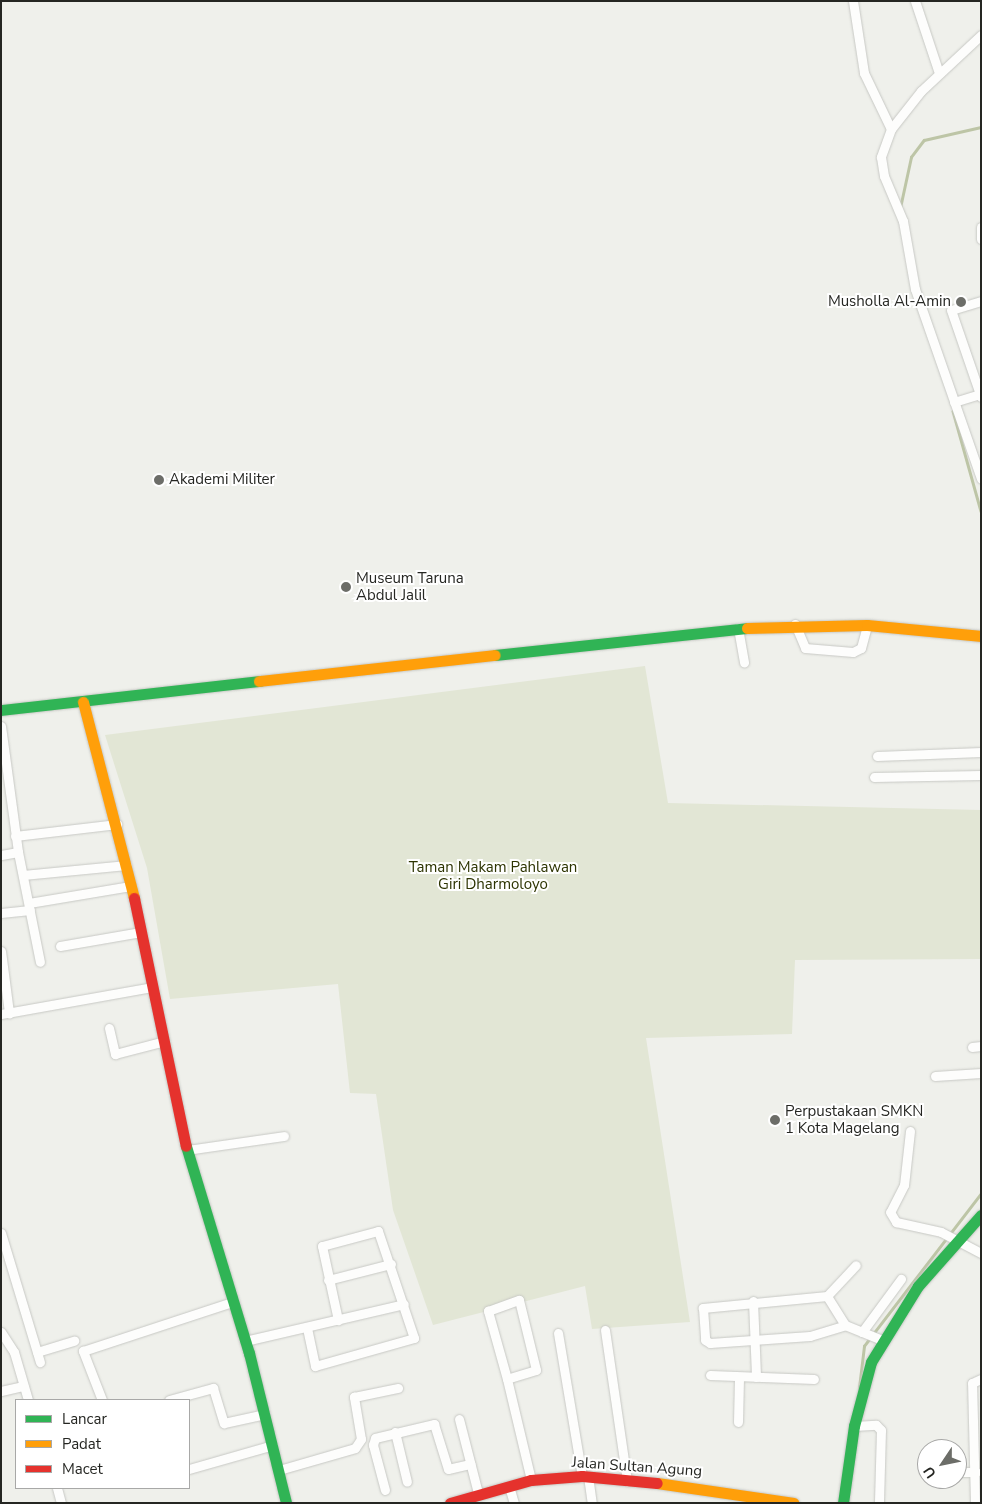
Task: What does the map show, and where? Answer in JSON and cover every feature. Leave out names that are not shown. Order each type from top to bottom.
[{"type":"main road","points":[[1,710],[83,702],[509,651],[738,628],[795,624],[868,625],[981,636]]},
{"type":"main road","points":[[83,702],[127,865],[152,987],[161,1042],[187,1150],[245,1342],[273,1445],[286,1503]]},
{"type":"main road","points":[[843,1503],[854,1426],[877,1338],[953,1239],[981,1215]]},
{"type":"main road","name":"Jalan Sultan Agung","points":[[450,1503],[531,1480],[585,1476],[726,1490],[794,1503]]},
{"type":"street","points":[[853,1],[864,73],[891,129]]},
{"type":"street","points":[[915,1],[939,74]]},
{"type":"street","points":[[981,34],[939,74],[891,129],[882,167],[900,211],[915,289],[981,479]]},
{"type":"street","points":[[981,227],[981,239]]},
{"type":"street","points":[[954,402],[980,395],[951,310],[981,301]]},
{"type":"street","points":[[795,624],[805,648],[853,652],[861,648],[868,625]]},
{"type":"street","points":[[738,628],[744,662]]},
{"type":"street","points":[[1,726],[15,836],[40,962]]},
{"type":"street","points":[[877,756],[981,752]]},
{"type":"street","points":[[874,777],[981,776]]},
{"type":"street","points":[[15,836],[117,824]]},
{"type":"street","points":[[1,855],[18,852]]},
{"type":"street","points":[[23,876],[127,865]]},
{"type":"street","points":[[1,913],[131,886]]},
{"type":"street","points":[[60,946],[141,932]]},
{"type":"street","points":[[1,951],[5,1013],[152,987]]},
{"type":"street","points":[[108,1028],[114,1054],[161,1042]]},
{"type":"street","points":[[935,1076],[981,1073]]},
{"type":"street","points":[[910,1131],[904,1185],[890,1212],[905,1226],[953,1239],[981,1253]]},
{"type":"street","points":[[187,1150],[284,1136]]},
{"type":"street","points":[[307,1328],[315,1366],[411,1340],[414,1336],[391,1264],[377,1231],[326,1243],[321,1251],[338,1320]]},
{"type":"street","points":[[1,1232],[40,1362]]},
{"type":"street","points":[[328,1280],[391,1264]]},
{"type":"street","points":[[845,1325],[810,1336],[715,1343],[705,1337],[704,1306],[827,1296],[856,1265]]},
{"type":"street","points":[[862,1332],[901,1279]]},
{"type":"street","points":[[827,1296],[845,1325],[877,1338]]},
{"type":"street","points":[[507,1379],[536,1370],[518,1300],[488,1311],[507,1379],[531,1480]]},
{"type":"street","points":[[753,1301],[757,1339],[756,1377]]},
{"type":"street","points":[[102,1399],[83,1351],[232,1302]]},
{"type":"street","points":[[245,1342],[404,1304]]},
{"type":"street","points":[[605,1330],[627,1481]]},
{"type":"street","points":[[1,1332],[14,1352],[28,1399]]},
{"type":"street","points":[[558,1333],[585,1476],[592,1503]]},
{"type":"street","points":[[37,1352],[74,1341]]},
{"type":"street","points":[[710,1375],[740,1378],[814,1379]]},
{"type":"street","points":[[738,1422],[740,1378]]},
{"type":"street","points":[[975,1503],[976,1472],[972,1383],[981,1379]]},
{"type":"street","points":[[1,1391],[23,1386]]},
{"type":"street","points":[[173,1399],[213,1388],[224,1423],[265,1414]]},
{"type":"street","points":[[279,1470],[355,1448],[361,1439],[354,1397],[398,1388]]},
{"type":"street","points":[[459,1419],[470,1464],[473,1498]]},
{"type":"street","points":[[385,1490],[372,1441],[395,1432],[434,1424],[448,1469],[470,1464]]},
{"type":"street","points":[[854,1426],[876,1425],[881,1430],[879,1503]]},
{"type":"street","points":[[395,1432],[407,1482]]},
{"type":"street","points":[[190,1469],[273,1445]]},
{"type":"street","points":[[967,1472],[976,1472]]},
{"type":"street","points":[[509,1486],[514,1503]]},
{"type":"street","points":[[57,1489],[61,1503]]},
{"type":"green space","name":"Taman Makam Pahlawan Giri Dharmoloyo","points":[[645,666],[668,803],[981,810],[981,959],[795,960],[792,1034],[646,1038],[690,1322],[592,1329],[585,1286],[433,1325],[393,1210],[376,1094],[350,1093],[338,984],[170,999],[147,868],[105,735]]},
{"type":"waterway","points":[[900,208],[911,157],[924,140],[981,127]]},
{"type":"waterway","points":[[953,411],[981,511]]},
{"type":"waterway","points":[[873,1334],[981,1193]]},
{"type":"waterway","points":[[859,1388],[864,1346],[870,1338]]},
{"type":"traffic: fast","points":[[495,655],[747,628]]},
{"type":"traffic: fast","points":[[1,710],[259,681]]},
{"type":"traffic: fast","points":[[186,1146],[249,1353],[286,1503]]},
{"type":"traffic: fast","points":[[843,1503],[854,1426],[871,1362],[918,1286],[981,1215]]},
{"type":"traffic: slow","points":[[747,628],[867,625],[981,636]]},
{"type":"traffic: slow","points":[[259,681],[495,655]]},
{"type":"traffic: slow","points":[[83,702],[134,898]]},
{"type":"traffic: slow","points":[[657,1483],[794,1503]]},
{"type":"traffic: jam","points":[[134,898],[186,1146]]},
{"type":"traffic: jam","points":[[450,1503],[531,1480],[582,1476],[657,1483]]},
{"type":"place","name":"Musholla Al-Amin","points":[[961,302]]},
{"type":"place","name":"Akademi Militer","points":[[159,480]]},
{"type":"place","name":"Museum Taruna Abdul Jalil","points":[[346,587]]},
{"type":"place","name":"Perpustakaan SMKN 1 Kota Magelang","points":[[775,1120]]}]
